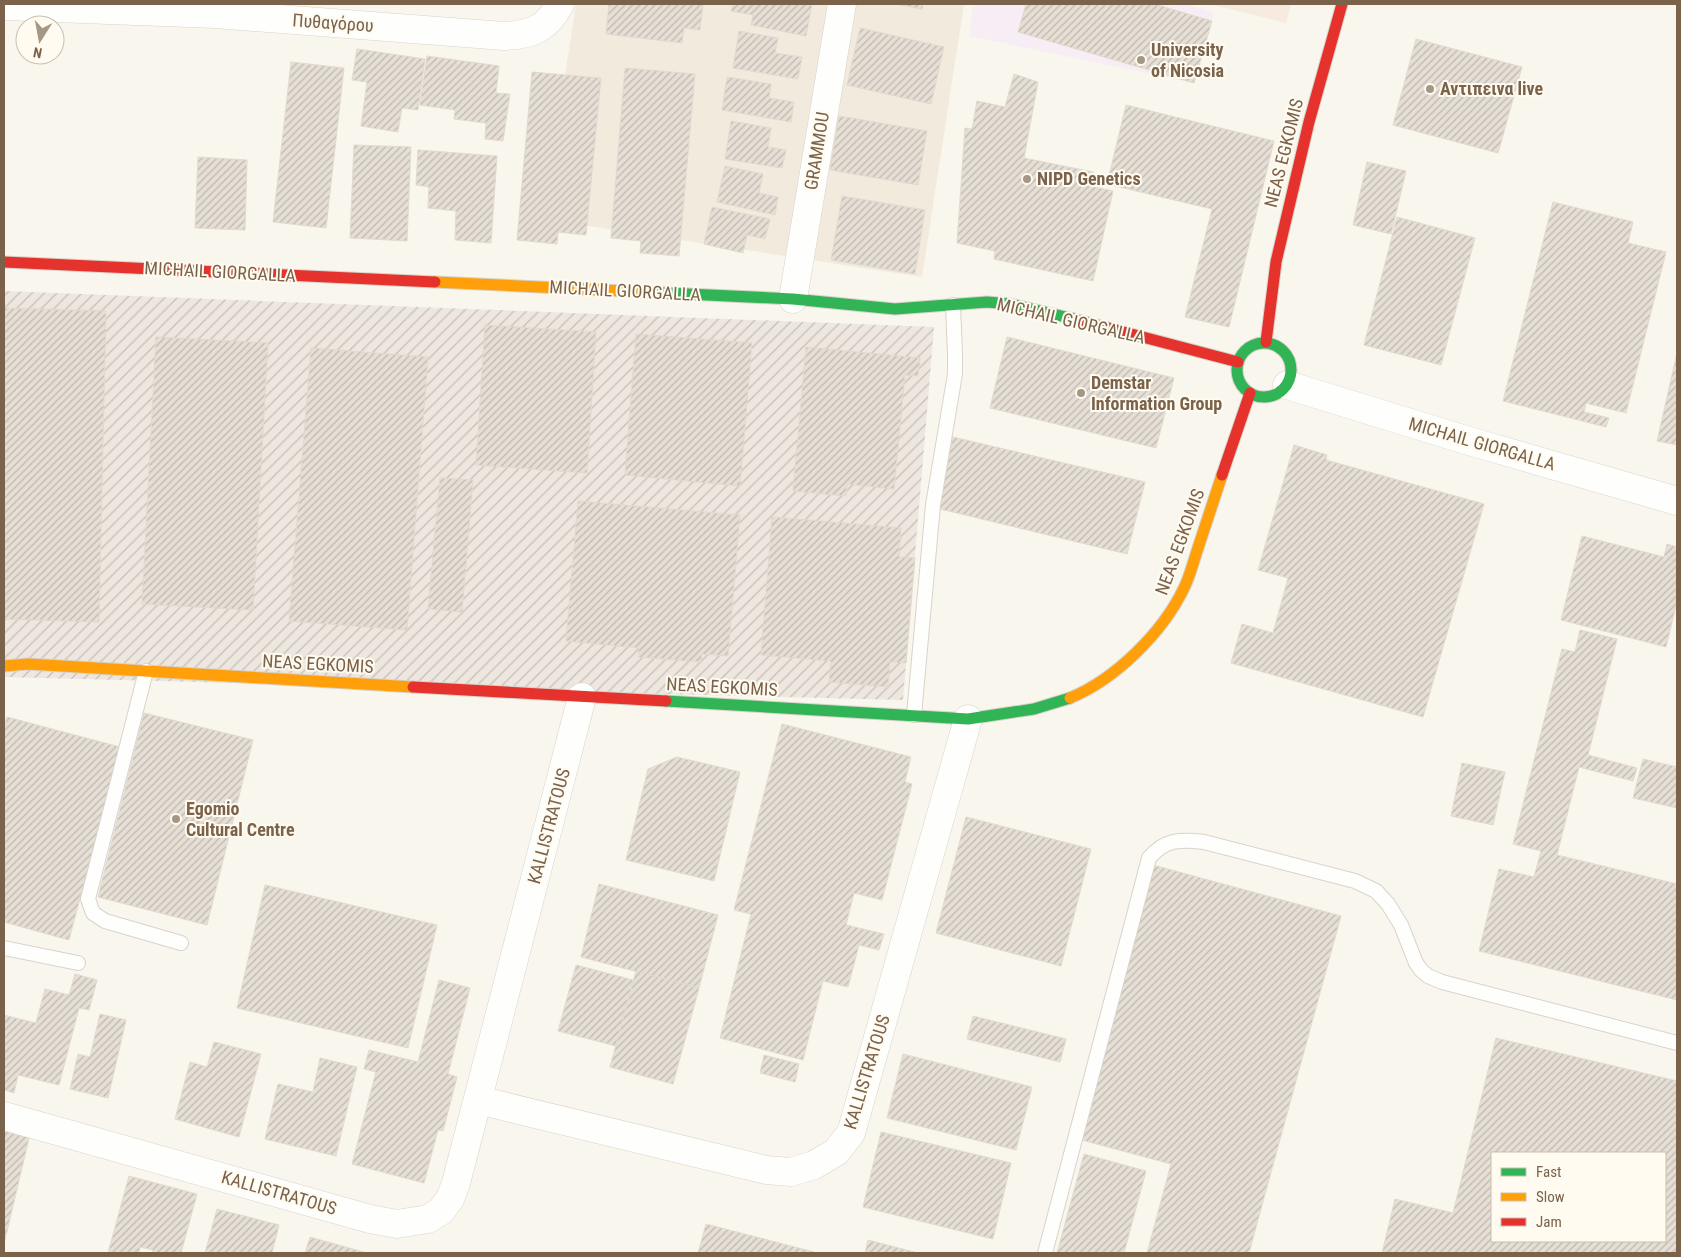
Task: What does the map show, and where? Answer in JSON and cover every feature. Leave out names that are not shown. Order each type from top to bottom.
[{"type":"street","name":"Πυθαγόρου","points":[[4,6],[216,9],[504,36],[522,35],[540,28],[554,15],[560,4]]},
{"type":"street","name":"GRAMMOU","points":[[793,299],[842,4]]},
{"type":"street","name":"NEAS EGKOMIS","points":[[1266,342],[1276,262],[1309,122],[1342,4]]},
{"type":"street","name":"MICHAIL GIORGALLA","points":[[4,262],[793,299],[895,309],[987,302],[1010,304],[1053,313],[1238,362]]},
{"type":"street","points":[[1266,342],[1281,348],[1289,359],[1291,374],[1286,385],[1278,393],[1269,397],[1260,397],[1250,394],[1240,382],[1237,373],[1238,362],[1241,354],[1251,345],[1266,342]]},
{"type":"street","name":"MICHAIL GIORGALLA","points":[[1286,385],[1469,441],[1677,501]]},
{"type":"street","name":"NEAS EGKOMIS","points":[[5,670],[28,664],[968,719],[1040,708],[1068,699],[1096,686],[1115,672],[1159,629],[1174,608],[1185,586],[1250,394]]},
{"type":"street","name":"KALLISTRATOUS","points":[[4,1116],[370,1219],[397,1224],[428,1219],[441,1211],[450,1199],[456,1184],[582,697]]},
{"type":"street","name":"KALLISTRATOUS","points":[[478,1100],[766,1170],[790,1172],[814,1165],[836,1152],[851,1132],[968,719]]},
{"type":"lane","points":[[914,715],[933,505],[955,374],[952,304]]},
{"type":"lane","points":[[146,671],[88,900],[93,913],[105,922],[181,943]]},
{"type":"lane","points":[[1045,1253],[1149,858],[1161,847],[1173,842],[1182,840],[1204,842],[1355,881],[1376,890],[1388,904],[1401,925],[1416,963],[1428,976],[1442,982],[1677,1043]]},
{"type":"lane","points":[[4,948],[78,963]]},
{"type":"shaded area","points":[[576,4],[964,4],[922,277],[543,219]]},
{"type":"shaded area","name":"University of Nicosia","points":[[973,4],[1186,4],[1213,12],[1194,83],[969,36]]},
{"type":"shaded area","points":[[1209,4],[1291,4],[1286,23]]},
{"type":"shaded area","points":[[4,291],[934,327],[903,700],[4,677]]},
{"type":"building","points":[[609,4],[703,4],[700,30],[684,28],[682,43],[606,34]]},
{"type":"building","points":[[733,4],[812,4],[806,36],[751,25],[753,15],[731,11]]},
{"type":"building","points":[[895,4],[923,4],[922,9]]},
{"type":"building","name":"University of Nicosia","points":[[1026,4],[1154,4],[1212,21],[1194,83],[1018,32]]},
{"type":"building","points":[[860,28],[944,47],[931,104],[847,85]]},
{"type":"building","points":[[739,31],[778,38],[775,53],[802,57],[798,79],[733,68]]},
{"type":"building","points":[[1416,39],[1522,67],[1498,153],[1393,125]]},
{"type":"building","points":[[357,49],[425,59],[418,110],[402,108],[398,132],[361,126],[367,82],[352,80]]},
{"type":"building","points":[[427,56],[499,66],[496,93],[510,94],[503,141],[485,139],[486,123],[454,119],[455,110],[420,105]]},
{"type":"building","points":[[291,62],[344,68],[326,228],[273,222]]},
{"type":"building","points":[[625,68],[695,74],[679,256],[640,253],[641,241],[611,238]]},
{"type":"building","points":[[532,72],[601,78],[586,235],[558,232],[557,244],[517,240]]},
{"type":"building","name":"NIPD Genetics","points":[[1014,74],[1038,82],[1024,158],[1093,172],[1090,186],[1113,191],[1093,281],[994,259],[995,251],[957,243],[965,128],[972,129],[977,101],[1005,107]]},
{"type":"building","points":[[727,77],[771,84],[769,98],[794,102],[791,122],[722,110]]},
{"type":"building","points":[[1126,105],[1274,141],[1229,327],[1185,317],[1212,209],[1107,184]]},
{"type":"building","points":[[839,116],[927,131],[918,185],[830,170]]},
{"type":"building","points":[[731,121],[771,128],[768,147],[786,150],[782,168],[725,159]]},
{"type":"building","points":[[354,145],[411,147],[407,241],[350,238]]},
{"type":"building","points":[[418,150],[497,156],[491,243],[455,240],[456,211],[428,208],[429,187],[416,185]]},
{"type":"building","points":[[198,157],[247,160],[245,230],[195,228]]},
{"type":"building","points":[[1367,162],[1406,171],[1391,234],[1353,225]]},
{"type":"building","points":[[725,166],[763,174],[759,193],[778,197],[775,215],[717,202]]},
{"type":"building","points":[[842,196],[925,210],[915,274],[831,260]]},
{"type":"building","points":[[1553,202],[1633,222],[1628,243],[1666,252],[1626,413],[1586,403],[1584,412],[1609,418],[1606,427],[1503,401]]},
{"type":"building","points":[[712,207],[770,219],[765,239],[747,235],[743,253],[704,244]]},
{"type":"building","points":[[1397,217],[1475,238],[1441,365],[1364,345]]},
{"type":"building","points":[[4,308],[106,311],[99,622],[4,619]]},
{"type":"building","points":[[485,325],[596,332],[587,473],[476,465]]},
{"type":"building","points":[[636,334],[752,343],[740,486],[625,475]]},
{"type":"building","points":[[156,337],[268,343],[253,610],[142,604]]},
{"type":"building","name":"Demstar Information Group","points":[[1007,337],[1174,378],[1156,448],[990,408]]},
{"type":"building","points":[[806,347],[920,358],[918,376],[905,375],[894,489],[847,484],[846,496],[793,491]]},
{"type":"building","points":[[311,348],[428,357],[407,630],[289,621]]},
{"type":"building","points":[[1677,353],[1677,445],[1657,441]]},
{"type":"building","points":[[953,437],[1145,482],[1127,554],[936,508]]},
{"type":"building","points":[[1294,445],[1327,455],[1326,460],[1484,504],[1423,717],[1231,663],[1242,624],[1273,633],[1288,578],[1258,570]]},
{"type":"building","points":[[440,478],[473,480],[462,612],[428,609]]},
{"type":"building","points":[[578,501],[740,515],[728,656],[702,654],[701,662],[638,657],[639,648],[566,641]]},
{"type":"building","points":[[772,517],[901,528],[899,557],[915,558],[906,663],[890,662],[888,687],[829,682],[831,661],[761,655]]},
{"type":"building","points":[[1582,536],[1664,557],[1667,544],[1677,547],[1677,602],[1666,647],[1561,620]]},
{"type":"building","points":[[1580,630],[1617,639],[1588,755],[1637,768],[1633,781],[1579,767],[1557,855],[1677,884],[1677,1000],[1479,951],[1499,869],[1534,877],[1541,851],[1513,844],[1562,649],[1575,652]]},
{"type":"building","name":"Egomio Cultural Centre","points":[[144,713],[253,740],[207,925],[98,897]]},
{"type":"building","points":[[7,717],[120,747],[69,940],[4,922],[4,728]]},
{"type":"building","points":[[782,724],[911,757],[905,782],[912,784],[882,900],[854,893],[846,925],[884,934],[879,950],[859,945],[848,987],[823,981],[803,1060],[720,1038],[751,914],[734,910]]},
{"type":"building","points":[[677,757],[740,772],[714,881],[626,860],[648,769]]},
{"type":"building","points":[[1643,759],[1677,767],[1677,808],[1633,798]]},
{"type":"building","points":[[1462,763],[1505,772],[1493,825],[1451,816]]},
{"type":"building","points":[[966,817],[1091,849],[1061,966],[936,933]]},
{"type":"building","points":[[1153,865],[1341,916],[1249,1253],[1147,1253],[1171,1164],[1078,1139]]},
{"type":"building","points":[[599,884],[718,915],[699,988],[581,957]]},
{"type":"building","points":[[265,885],[437,925],[408,1048],[237,1008]]},
{"type":"building","points":[[576,965],[633,980],[616,1046],[558,1031]]},
{"type":"building","points":[[636,971],[699,988],[673,1084],[610,1067]]},
{"type":"building","points":[[75,974],[97,980],[89,1010],[79,1008],[59,1085],[18,1075],[14,1093],[4,1090],[4,1015],[36,1023],[45,989],[69,995]]},
{"type":"building","points":[[439,980],[470,988],[448,1074],[457,1077],[443,1131],[438,1130],[424,1183],[352,1164],[376,1072],[364,1069],[369,1050],[418,1062]]},
{"type":"building","points":[[100,1014],[126,1020],[108,1098],[70,1089],[78,1054],[90,1057]]},
{"type":"building","points":[[973,1016],[1066,1039],[1060,1062],[967,1039]]},
{"type":"building","points":[[1496,1038],[1677,1081],[1677,1253],[1382,1253],[1395,1199],[1453,1213]]},
{"type":"building","points":[[214,1042],[261,1054],[239,1137],[175,1119],[190,1062],[207,1067]]},
{"type":"building","points":[[903,1054],[1032,1087],[1016,1150],[887,1118]]},
{"type":"building","points":[[764,1055],[799,1064],[795,1082],[760,1073]]},
{"type":"building","points":[[320,1058],[357,1067],[336,1156],[265,1139],[278,1084],[313,1092]]},
{"type":"building","points":[[4,1128],[30,1134],[4,1244]]},
{"type":"building","points":[[881,1132],[1011,1163],[993,1239],[863,1207]]},
{"type":"building","points":[[1084,1154],[1146,1171],[1124,1253],[1057,1253]]},
{"type":"building","points":[[129,1176],[197,1194],[181,1253],[152,1253],[153,1250],[140,1247],[139,1253],[108,1253]]},
{"type":"building","points":[[217,1209],[279,1225],[272,1253],[205,1253]]},
{"type":"building","points":[[706,1224],[814,1252],[814,1253],[698,1253]]},
{"type":"building","points":[[310,1237],[367,1253],[305,1253]]},
{"type":"building","points":[[868,1240],[918,1253],[865,1253]]},
{"type":"traffic: fast","points":[[645,292],[793,299],[895,309],[987,302],[1010,304],[1074,319]]},
{"type":"traffic: fast","points":[[1259,343],[1269,343],[1279,347],[1287,355],[1291,370],[1287,385],[1279,393],[1269,397],[1259,397],[1249,393],[1241,385],[1237,375],[1237,365],[1241,355],[1249,347],[1259,343]]},
{"type":"traffic: fast","points":[[666,701],[968,719],[1034,709],[1070,698]]},
{"type":"traffic: slow","points":[[435,282],[645,292]]},
{"type":"traffic: slow","points":[[1070,698],[1087,690],[1121,666],[1151,637],[1175,605],[1188,579],[1222,475]]},
{"type":"traffic: slow","points":[[4,666],[28,664],[413,687]]},
{"type":"traffic: jam","points":[[1266,342],[1276,262],[1309,122],[1342,4]]},
{"type":"traffic: jam","points":[[4,262],[435,282]]},
{"type":"traffic: jam","points":[[1074,319],[1238,362]]},
{"type":"traffic: jam","points":[[1222,475],[1250,393]]},
{"type":"traffic: jam","points":[[413,687],[666,701]]},
{"type":"place","name":"University of Nicosia","points":[[1141,60]]},
{"type":"place","name":"Αντιπεινα live","points":[[1430,89]]},
{"type":"place","name":"NIPD Genetics","points":[[1027,179]]},
{"type":"place","name":"Demstar Information Group","points":[[1081,393]]},
{"type":"place","name":"Egomio Cultural Centre","points":[[176,819]]}]
